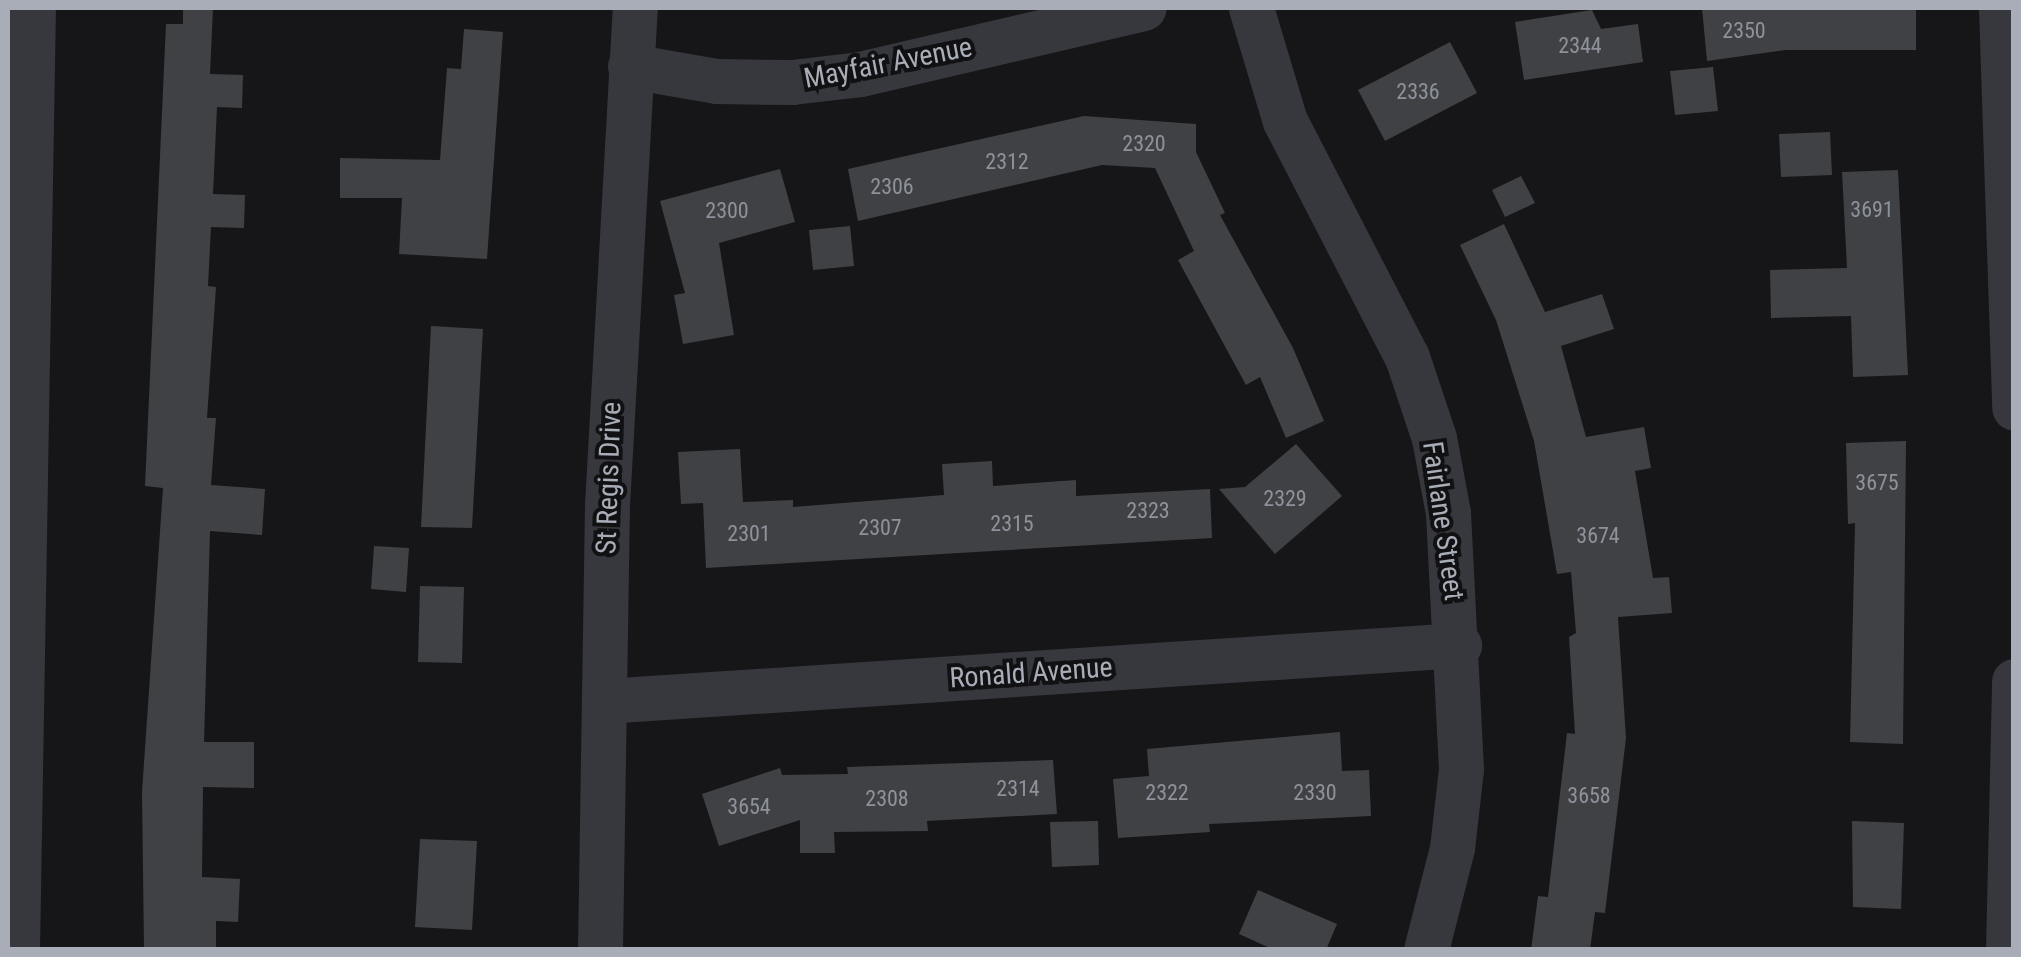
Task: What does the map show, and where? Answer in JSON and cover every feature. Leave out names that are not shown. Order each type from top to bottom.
[{"type":"street","points":[[12,950],[28,8]]},
{"type":"street","name":"St Regis Drive","points":[[600,950],[606,505],[635,8]]},
{"type":"street","name":"Mayfair Avenue","points":[[630,66],[716,81],[792,82],[860,74],[1142,8]]},
{"type":"street","name":"Fairlane Street","points":[[1251,8],[1285,121],[1407,356],[1428,422],[1448,513],[1459,644],[1459,789],[1447,876],[1426,950]]},
{"type":"street","points":[[2001,8],[2014,408]]},
{"type":"street","name":"Ronald Avenue","points":[[604,702],[1459,644]]},
{"type":"street","points":[[2008,950],[2014,682]]},
{"type":"building","points":[[183,8],[213,8],[210,74],[243,75],[242,108],[217,107],[213,194],[245,195],[244,228],[211,227],[208,286],[216,287],[207,418],[216,418],[211,485],[265,489],[262,535],[210,531],[204,742],[254,742],[254,788],[203,787],[202,877],[240,879],[238,922],[216,921],[216,950],[144,950],[142,792],[163,488],[145,486],[166,24],[183,24]]},
{"type":"building","points":[[1702,8],[1916,8],[1916,50],[1786,50],[1707,61]]},
{"type":"building","points":[[1592,10],[1601,29],[1638,24],[1643,62],[1524,80],[1515,22]]},
{"type":"building","points":[[464,29],[503,32],[487,259],[399,254],[402,198],[340,198],[340,158],[440,160],[447,68],[461,69]]},
{"type":"building","points":[[1450,42],[1477,93],[1385,141],[1358,90]]},
{"type":"building","points":[[1713,67],[1718,111],[1675,115],[1670,71]]},
{"type":"building","points":[[1084,116],[1196,124],[1196,152],[1225,213],[1220,215],[1293,348],[1324,421],[1286,438],[1260,377],[1246,385],[1178,260],[1194,251],[1155,168],[1102,165],[858,221],[848,169]]},
{"type":"building","points":[[1830,132],[1832,175],[1781,177],[1779,134]]},
{"type":"building","points":[[780,169],[795,222],[719,243],[734,335],[683,344],[674,295],[685,293],[660,201]]},
{"type":"building","points":[[1898,170],[1908,375],[1853,377],[1851,316],[1771,318],[1770,270],[1847,268],[1842,172]]},
{"type":"building","points":[[1521,176],[1535,203],[1505,217],[1492,190]]},
{"type":"building","points":[[1504,224],[1545,312],[1602,294],[1614,329],[1561,346],[1586,437],[1644,427],[1651,468],[1635,471],[1653,578],[1669,577],[1672,613],[1618,617],[1626,738],[1605,913],[1595,912],[1590,950],[1531,950],[1538,896],[1548,897],[1567,733],[1575,734],[1569,637],[1576,633],[1571,572],[1557,574],[1534,441],[1496,320],[1460,245]]},
{"type":"building","points":[[850,226],[854,266],[813,270],[809,230]]},
{"type":"building","points":[[431,326],[483,329],[472,528],[421,527]]},
{"type":"building","points":[[1906,441],[1903,744],[1850,742],[1855,523],[1848,524],[1846,443]]},
{"type":"building","points":[[1296,444],[1342,496],[1275,554],[1219,489],[1245,487]]},
{"type":"building","points":[[740,449],[743,502],[793,500],[793,507],[944,495],[942,464],[992,461],[993,486],[1076,480],[1076,496],[1210,489],[1212,538],[706,568],[703,503],[681,504],[678,452]]},
{"type":"building","points":[[374,546],[409,548],[406,592],[371,589]]},
{"type":"building","points":[[420,586],[464,587],[462,663],[418,662]]},
{"type":"building","points":[[1340,732],[1342,771],[1369,770],[1371,816],[1209,824],[1210,832],[1118,838],[1113,779],[1149,776],[1147,749]]},
{"type":"building","points":[[1053,760],[1057,814],[927,821],[928,831],[834,832],[835,853],[800,853],[800,820],[719,846],[702,794],[780,768],[782,775],[848,774],[847,767]]},
{"type":"building","points":[[1098,821],[1099,865],[1052,867],[1050,822]]},
{"type":"building","points":[[1852,821],[1904,823],[1901,909],[1853,907]]},
{"type":"building","points":[[420,839],[477,841],[472,930],[415,927]]},
{"type":"building","points":[[1258,890],[1337,924],[1326,950],[1274,950],[1239,934]]}]
